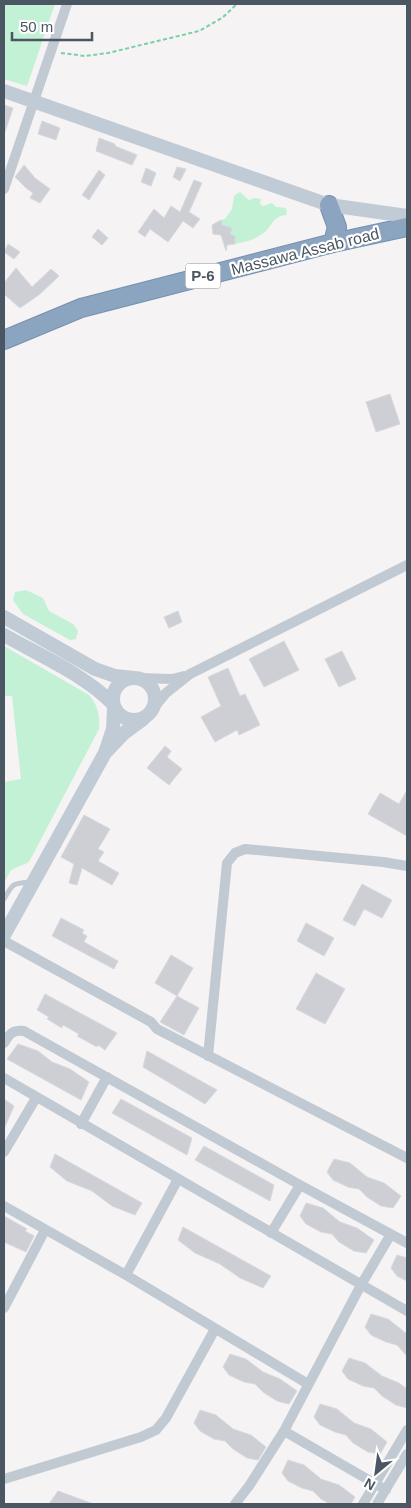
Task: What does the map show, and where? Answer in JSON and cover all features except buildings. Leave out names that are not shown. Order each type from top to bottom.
[{"type":"highway","points":[[329,205],[337,226],[333,243]]},
{"type":"highway","name":"Massawa Assab road","points":[[4,340],[81,308],[333,243],[407,228]]},
{"type":"street","points":[[4,189],[67,4]]},
{"type":"street","points":[[4,91],[329,205],[407,216]]},
{"type":"street","points":[[105,753],[124,733],[149,714],[176,683],[190,674],[407,566]]},
{"type":"street","points":[[4,617],[95,669],[115,676],[172,679],[190,674]]},
{"type":"street","points":[[4,635],[102,692],[114,706],[120,716],[128,720],[138,720],[149,714],[155,702],[154,693],[147,682],[137,678],[125,680],[117,686],[113,694],[114,706],[112,728],[105,753],[4,935]]},
{"type":"street","points":[[208,1056],[227,863],[235,853],[245,849],[407,866]]},
{"type":"street","points":[[4,941],[151,1022],[157,1029],[407,1158]]},
{"type":"street","points":[[4,1043],[10,1033],[16,1030],[24,1031],[407,1243]]},
{"type":"street","points":[[81,1124],[107,1077]]},
{"type":"street","points":[[4,1078],[407,1311]]},
{"type":"street","points":[[4,1152],[36,1098]]},
{"type":"street","points":[[126,1275],[178,1179]]},
{"type":"street","points":[[271,1233],[300,1185]]},
{"type":"street","points":[[4,1206],[126,1275],[308,1384]]},
{"type":"street","points":[[4,1308],[45,1230]]},
{"type":"street","points":[[235,1504],[249,1486],[284,1431],[361,1285],[391,1234]]},
{"type":"street","points":[[4,1480],[141,1437],[156,1430],[166,1418],[215,1329]]},
{"type":"street","points":[[363,1504],[407,1430]]},
{"type":"street","points":[[284,1431],[386,1490]]},
{"type":"street","points":[[377,1504],[407,1454]]},
{"type":"lane","points":[[4,900],[12,885],[17,882],[34,882]]},
{"type":"path","points":[[50,52],[85,56],[100,54],[199,31],[222,18],[237,4]]},
{"type":"green space","points":[[4,4],[55,4],[27,86],[4,79]]},
{"type":"green space","points":[[240,192],[249,200],[261,199],[260,204],[263,206],[272,203],[276,207],[286,208],[287,215],[278,217],[259,236],[235,244],[235,236],[230,234],[232,228],[222,225],[221,220],[225,219],[232,209],[234,196]]},
{"type":"green space","points":[[26,590],[43,598],[49,611],[73,624],[78,631],[76,639],[70,640],[23,614],[13,600],[15,592]]},
{"type":"green space","points":[[4,646],[89,695],[95,703],[99,715],[99,729],[29,862],[11,870],[4,883],[4,782],[21,779],[12,696],[4,696]]}]
